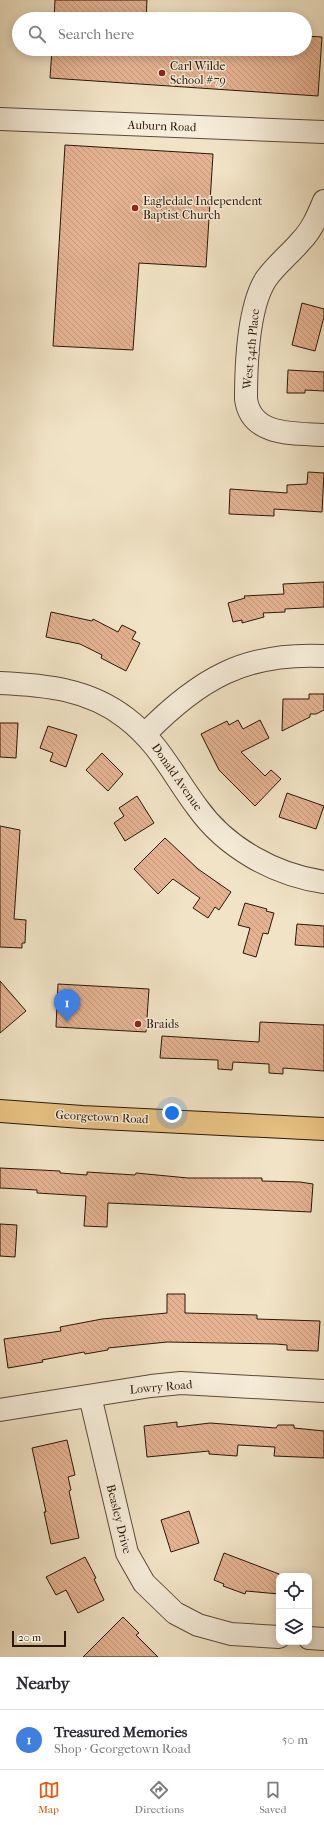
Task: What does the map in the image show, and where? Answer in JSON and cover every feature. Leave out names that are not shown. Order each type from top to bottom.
[{"type":"main road","name":"Georgetown Road","points":[[0,1111],[82,1117],[324,1129]]},
{"type":"street","name":"Auburn Road","points":[[0,119],[324,132]]},
{"type":"street","name":"West 34th Place","points":[[324,201],[310,230],[274,269],[256,298],[252,316],[246,399],[248,407],[256,420],[268,429],[276,432],[324,435]]},
{"type":"street","points":[[145,734],[183,698],[204,684],[227,672],[242,666],[275,658],[324,656]]},
{"type":"street","name":"Donald Avenue","points":[[0,683],[49,686],[90,697],[119,713],[145,734],[168,762],[197,808],[232,844],[276,869],[300,877],[324,882]]},
{"type":"street","name":"Lowry Road","points":[[0,1410],[151,1386],[180,1383],[324,1391]]},
{"type":"street","name":"Beasley Drive","points":[[90,1396],[127,1553],[144,1583],[175,1613],[198,1625],[231,1634],[276,1637]]},
{"type":"street","points":[[312,1638],[324,1639]]},
{"type":"building","points":[[55,0],[147,0],[146,12],[54,12]]},
{"type":"building","points":[[312,36],[322,37],[318,96],[50,78],[52,56],[312,56]]},
{"type":"building","name":"Eagledale Independent Baptist Church","points":[[65,145],[213,154],[206,267],[139,263],[133,350],[53,346]]},
{"type":"building","points":[[302,303],[324,309],[324,317],[315,351],[292,345]]},
{"type":"building","points":[[288,370],[324,372],[324,391],[305,390],[305,393],[287,393]]},
{"type":"building","points":[[308,472],[324,473],[322,512],[274,509],[274,516],[229,514],[230,489],[287,493],[287,485],[307,484]]},
{"type":"building","points":[[324,582],[324,607],[285,609],[285,612],[263,613],[264,617],[242,623],[242,620],[233,622],[228,603],[245,598],[244,596],[284,594],[283,584]]},
{"type":"building","points":[[51,612],[92,621],[93,619],[118,632],[122,625],[136,632],[132,639],[140,643],[126,671],[101,658],[102,655],[80,644],[46,637]]},
{"type":"building","points":[[309,694],[324,694],[324,710],[316,714],[310,714],[310,717],[282,731],[283,699],[309,699]]},
{"type":"building","points":[[238,720],[243,729],[260,720],[269,738],[241,752],[265,776],[271,770],[281,779],[255,806],[219,770],[201,734],[227,721],[229,725]]},
{"type":"building","points":[[0,723],[18,723],[16,758],[0,757]]},
{"type":"building","points":[[48,726],[77,735],[66,767],[50,761],[53,753],[40,748]]},
{"type":"building","points":[[102,753],[123,774],[108,791],[86,770]]},
{"type":"building","points":[[287,793],[324,806],[316,829],[279,817]]},
{"type":"building","points":[[137,796],[154,823],[125,841],[114,823],[124,816],[119,808]]},
{"type":"building","points":[[0,826],[20,830],[14,919],[26,920],[25,943],[22,943],[22,948],[0,947]]},
{"type":"building","points":[[165,838],[198,869],[231,892],[219,910],[215,907],[208,918],[193,908],[200,898],[173,879],[158,894],[134,869]]},
{"type":"building","points":[[245,903],[267,909],[266,911],[274,913],[268,934],[263,933],[256,957],[243,953],[250,928],[238,925]]},
{"type":"building","points":[[297,924],[324,926],[324,947],[295,945]]},
{"type":"building","points":[[0,981],[26,1011],[0,1033]]},
{"type":"building","points":[[58,984],[149,989],[146,1032],[56,1027]]},
{"type":"building","points":[[260,1022],[324,1025],[324,1071],[283,1068],[283,1074],[269,1073],[269,1064],[233,1062],[232,1070],[218,1069],[218,1060],[160,1058],[162,1036],[259,1042]]},
{"type":"building","points":[[0,1168],[60,1171],[60,1173],[87,1175],[87,1172],[135,1175],[136,1173],[188,1178],[262,1178],[262,1181],[300,1182],[313,1184],[311,1212],[108,1203],[107,1227],[84,1226],[86,1196],[37,1193],[37,1190],[0,1188]]},
{"type":"building","points":[[0,1224],[17,1225],[15,1257],[0,1256]]},
{"type":"building","points":[[167,1294],[185,1294],[185,1313],[257,1315],[257,1319],[320,1321],[318,1351],[287,1350],[287,1345],[276,1344],[167,1342],[108,1348],[108,1350],[85,1354],[84,1352],[42,1360],[43,1362],[8,1368],[4,1339],[61,1331],[60,1327],[102,1319],[167,1313]]},
{"type":"building","points":[[177,1422],[177,1427],[210,1423],[276,1428],[278,1425],[294,1425],[294,1428],[324,1431],[324,1458],[274,1456],[275,1447],[238,1445],[237,1456],[209,1454],[209,1451],[147,1457],[144,1426]]},
{"type":"building","points":[[67,1440],[75,1475],[68,1477],[71,1490],[69,1491],[79,1538],[51,1544],[44,1512],[46,1512],[32,1448]]},
{"type":"building","points":[[189,1511],[199,1543],[171,1552],[161,1520]]},
{"type":"building","points":[[224,1553],[276,1573],[276,1594],[246,1591],[245,1594],[223,1586],[224,1584],[214,1580]]},
{"type":"building","points":[[85,1557],[96,1578],[94,1579],[104,1600],[78,1613],[66,1590],[56,1595],[46,1577]]},
{"type":"building","points":[[123,1617],[139,1633],[136,1635],[158,1657],[83,1657]]},
{"type":"place","name":"Carl Wilde School #79","points":[[162,73]]},
{"type":"place","name":"Eagledale Independent Baptist Church","points":[[135,208]]},
{"type":"place","name":"Treasured Memories","points":[[67,1022]]},
{"type":"place","name":"Braids","points":[[138,1024]]}]
